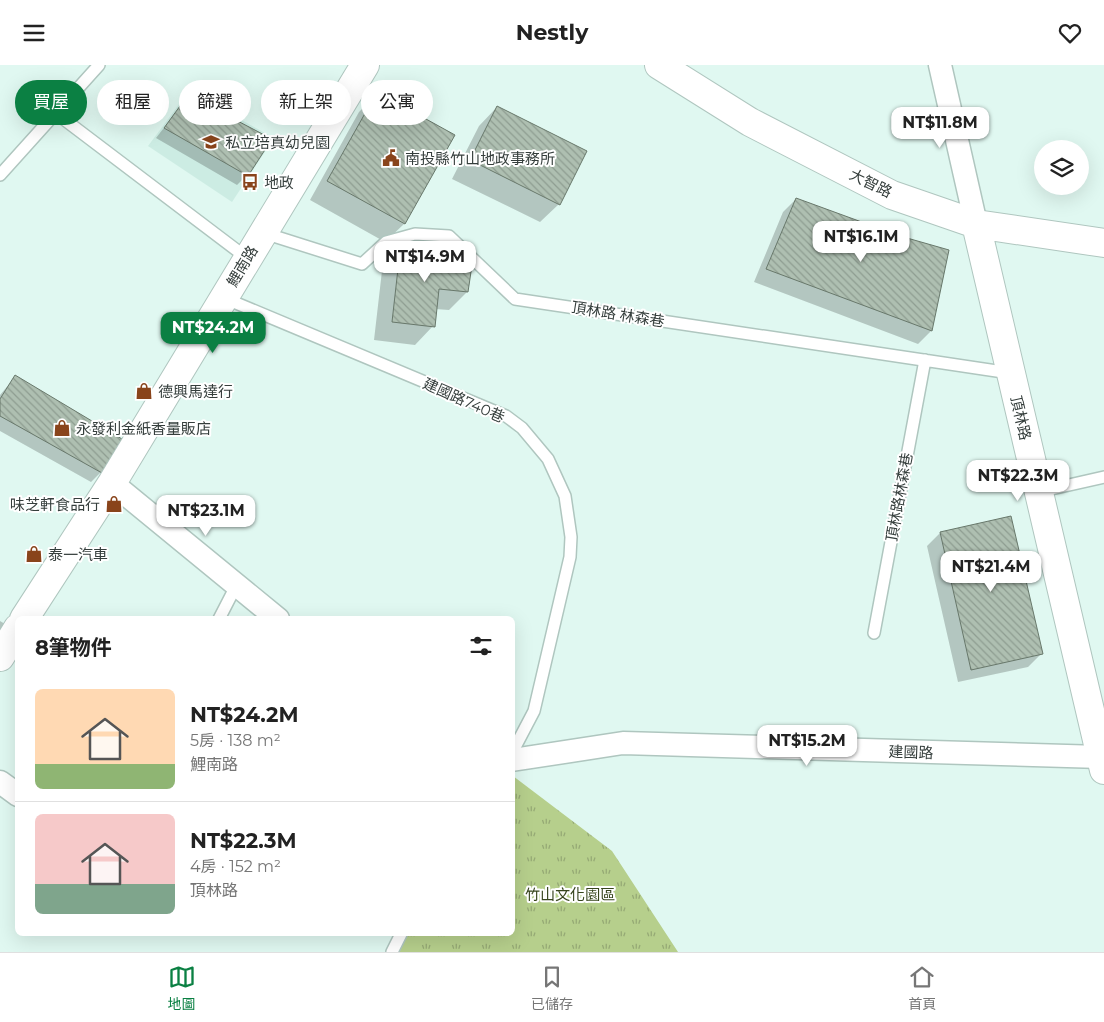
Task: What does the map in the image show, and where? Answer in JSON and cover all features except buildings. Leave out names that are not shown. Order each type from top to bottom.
[{"type":"street","name":"鯉南路","points":[[26,616],[112,483],[222,297],[365,65]]},
{"type":"street","name":"大智路","points":[[659,65],[750,122],[883,190],[976,224],[1104,243]]},
{"type":"street","name":"頂林路","points":[[943,66],[1010,373],[1103,764]]},
{"type":"street","points":[[112,483],[274,616]]},
{"type":"street","points":[[0,657],[15,633]]},
{"type":"street","name":"建國路","points":[[515,760],[623,743],[1103,764]]},
{"type":"street","points":[[0,782],[15,793]]},
{"type":"lane","points":[[86,80],[99,65]]},
{"type":"lane","points":[[0,175],[47,125]]},
{"type":"lane","points":[[72,125],[247,258]]},
{"type":"lane","name":"頂林路 林森巷","points":[[262,232],[362,265],[386,242],[415,234],[449,236],[515,299],[1010,373]]},
{"type":"lane","name":"建國路740巷","points":[[222,297],[506,416],[536,443],[548,459],[557,477],[568,510],[571,537],[570,557],[534,711],[515,747]]},
{"type":"lane","name":"頂林路林森巷","points":[[874,633],[925,360]]},
{"type":"lane","points":[[1038,492],[1104,477]]},
{"type":"lane","points":[[221,616],[236,586]]},
{"type":"lane","points":[[392,952],[400,936]]},
{"type":"shaded area","name":"私立培真幼兒園","points":[[179,104],[179,125],[250,125],[274,138],[232,202],[148,146],[164,125],[169,125],[169,118]]},
{"type":"green space","name":"竹山文化園區","points":[[515,778],[612,851],[678,952],[385,952],[393,936],[515,936]]},
{"type":"place","name":"私立培真幼兒園","points":[[211,142]]},
{"type":"place","name":"南投縣竹山地政事務所","points":[[391,158]]},
{"type":"place","name":"地政","points":[[250,182]]},
{"type":"place","name":"德興馬達行","points":[[144,391]]},
{"type":"place","name":"永發利金紙香量販店","points":[[62,428]]},
{"type":"place","name":"味芝軒食品行","points":[[114,504]]},
{"type":"place","name":"泰一汽車","points":[[34,554]]}]
